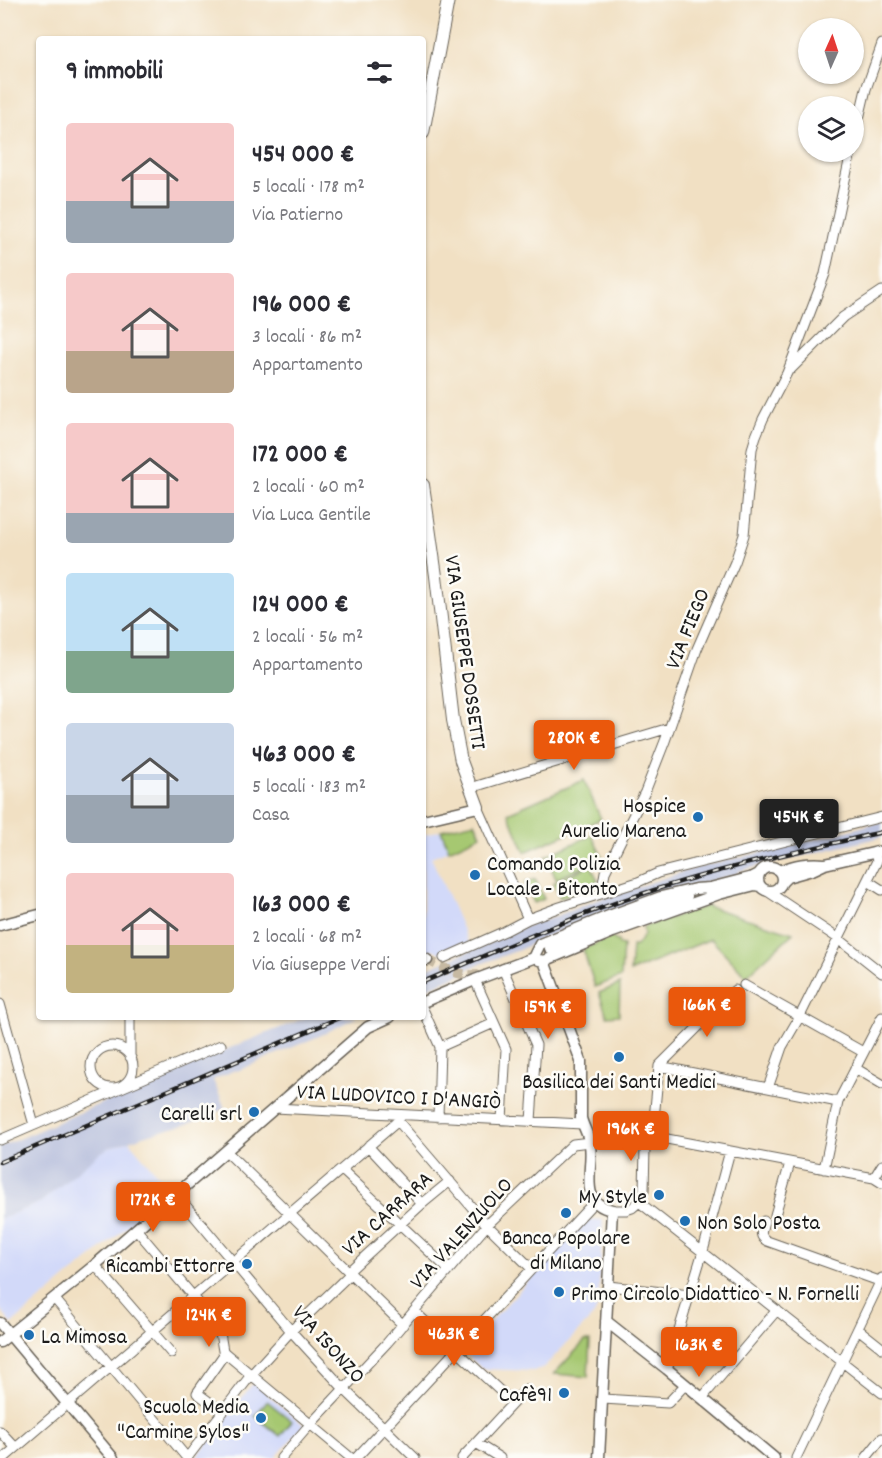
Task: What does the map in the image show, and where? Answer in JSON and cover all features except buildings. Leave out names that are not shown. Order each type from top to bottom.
[{"type":"main road","points":[[426,117],[448,0]]},
{"type":"main road","name":"VIA GIUSEPPE DOSSETTI","points":[[426,506],[457,745],[478,807]]},
{"type":"street","points":[[864,98],[882,44]]},
{"type":"street","points":[[787,373],[825,274],[849,162]]},
{"type":"street","points":[[787,373],[843,317],[882,291]]},
{"type":"street","name":"VIA FIEGO","points":[[601,894],[605,872],[645,792],[697,649],[735,562],[744,535],[752,449],[756,436],[787,373]]},
{"type":"street","points":[[470,788],[669,728]]},
{"type":"street","points":[[426,819],[478,807]]},
{"type":"street","name":"VIA GIUSEPPE DOSSETTI","points":[[478,807],[528,919]]},
{"type":"street","points":[[444,958],[528,919],[638,882],[658,873],[882,818]]},
{"type":"street","points":[[768,1088],[782,1047],[868,882],[879,851],[825,864],[810,862],[792,866],[781,876],[778,889],[771,891],[762,884],[761,871],[772,867],[781,876]]},
{"type":"street","points":[[868,882],[882,890]]},
{"type":"street","points":[[550,949],[670,903],[715,891],[762,884],[882,973]]},
{"type":"street","points":[[715,891],[695,889],[661,897],[540,944],[538,960],[581,1061],[581,1118],[590,1142],[590,1187],[595,1201],[604,1208],[612,1210],[626,1210],[639,1202],[644,1191],[645,1148],[653,1130],[659,1066],[740,988],[800,1016],[863,1052]]},
{"type":"street","points":[[426,1001],[503,969],[538,960],[715,891]]},
{"type":"street","points":[[0,925],[36,916]]},
{"type":"street","points":[[503,969],[536,1045],[531,1121]]},
{"type":"street","points":[[475,980],[506,1049],[502,1120]]},
{"type":"street","points":[[0,1004],[34,1125]]},
{"type":"street","points":[[426,1016],[440,1047],[438,1117]]},
{"type":"street","points":[[824,1169],[838,1102],[882,1017]]},
{"type":"street","points":[[130,1020],[131,1076],[121,1087],[106,1088],[94,1080],[90,1066],[95,1053],[100,1049],[113,1046],[126,1052],[130,1057]]},
{"type":"street","points":[[275,1108],[368,1027],[383,1020]]},
{"type":"street","points":[[440,1047],[494,1023]]},
{"type":"street","points":[[0,1140],[221,1045]]},
{"type":"street","points":[[659,1066],[838,1102]]},
{"type":"street","points":[[855,1068],[882,1084]]},
{"type":"street","name":"VIA LUDOVICO I D'ANGIÒ","points":[[0,1342],[94,1265],[275,1108],[398,1118],[438,1117],[582,1124]]},
{"type":"street","points":[[4,1458],[342,1170],[398,1118],[487,1225],[532,1269]]},
{"type":"street","points":[[651,1136],[878,1180],[882,1165]]},
{"type":"street","name":"VIA VALENZUOLO","points":[[281,1458],[403,1324],[487,1225],[573,1144],[590,1142]]},
{"type":"street","points":[[368,1146],[422,1204]]},
{"type":"street","points":[[226,1151],[403,1324]]},
{"type":"street","points":[[667,1369],[703,1251],[730,1151]]},
{"type":"street","points":[[775,1215],[790,1163]]},
{"type":"street","points":[[342,1170],[449,1270]]},
{"type":"street","name":"VIA CARRARA","points":[[186,1458],[251,1375],[291,1330],[400,1224],[450,1181]]},
{"type":"street","name":"VIA ISONZO","points":[[176,1194],[344,1389],[415,1458]]},
{"type":"street","points":[[356,1458],[595,1201]]},
{"type":"street","points":[[639,1202],[882,1393]]},
{"type":"street","points":[[599,1458],[612,1210]]},
{"type":"street","points":[[764,1221],[761,1233],[767,1240],[882,1280],[796,1458]]},
{"type":"street","points":[[136,1229],[219,1326],[223,1351],[351,1458]]},
{"type":"street","points":[[94,1265],[171,1353]]},
{"type":"street","points":[[608,1286],[690,1294]]},
{"type":"street","points":[[54,1298],[186,1458]]},
{"type":"street","points":[[702,1398],[777,1310]]},
{"type":"street","points":[[414,1311],[513,1403]]},
{"type":"street","points":[[606,1322],[667,1369],[774,1458]]},
{"type":"street","points":[[0,1323],[113,1458]]},
{"type":"street","points":[[858,1329],[882,1348]]},
{"type":"street","points":[[223,1412],[197,1393],[225,1353]]},
{"type":"street","points":[[603,1399],[668,1403],[685,1385]]},
{"type":"street","points":[[462,1458],[526,1389]]},
{"type":"street","points":[[0,1431],[15,1447]]},
{"type":"street","points":[[866,1458],[882,1438]]},
{"type":"street","points":[[476,1443],[500,1458]]},
{"type":"shaded area","points":[[882,821],[882,837],[739,871],[737,874],[692,886],[545,937],[426,989],[426,969],[542,919],[544,921],[594,901],[695,868]]},
{"type":"shaded area","points":[[441,830],[449,850],[431,857],[469,944],[444,955],[432,949],[430,952],[426,950],[426,834]]},
{"type":"shaded area","points":[[300,1020],[351,1020],[326,1033],[213,1080],[224,1109],[188,1124],[110,1147],[97,1155],[41,1202],[0,1219],[0,1147]]},
{"type":"shaded area","points":[[129,1141],[171,1190],[12,1324],[0,1310],[0,1219],[41,1202],[97,1154]]},
{"type":"shaded area","name":"Primo Circolo Didattico - N. Fornelli","points":[[585,1220],[603,1220],[598,1306],[594,1315],[544,1367],[534,1371],[482,1369],[463,1351]]},
{"type":"shaded area","name":"Scuola Media \"Carmine Sylos\"","points":[[253,1383],[263,1388],[269,1396],[304,1425],[275,1458],[196,1458]]},
{"type":"green space","points":[[584,780],[601,819],[525,852],[508,813]]},
{"type":"green space","points":[[475,822],[481,835],[449,850],[441,830]]},
{"type":"green space","points":[[592,835],[603,858],[556,879],[546,856]]},
{"type":"green space","points":[[591,865],[598,881],[560,898],[553,883]]},
{"type":"green space","points":[[535,879],[544,899],[534,903],[525,883]]},
{"type":"green space","points":[[706,906],[793,933],[746,976],[711,939],[630,972],[632,946],[636,946],[644,935],[643,927]]},
{"type":"green space","points":[[612,937],[623,946],[621,977],[595,987],[583,949]]},
{"type":"green space","points":[[620,984],[619,1015],[607,1016],[599,993]]},
{"type":"green space","points":[[585,1341],[590,1341],[588,1377],[554,1374]]},
{"type":"green space","points":[[267,1401],[292,1421],[280,1436],[255,1416]]},
{"type":"tunnel","points":[[427,960],[462,974],[485,974]]},
{"type":"railway","points":[[426,981],[557,925],[669,885],[729,868],[882,832]]},
{"type":"railway","points":[[0,1162],[334,1020]]},
{"type":"place","name":"Hospice Aurelio Marena","points":[[698,817]]},
{"type":"place","name":"Comando Polizia Locale - Bitonto","points":[[475,875]]},
{"type":"place","name":"Basilica dei Santi Medici","points":[[619,1057]]},
{"type":"place","name":"Carelli srl","points":[[254,1112]]},
{"type":"place","name":"My Style","points":[[659,1195]]},
{"type":"place","name":"Banca Popolare di Milano","points":[[566,1213]]},
{"type":"place","name":"Non Solo Posta","points":[[685,1221]]},
{"type":"place","name":"Ricambi Ettorre","points":[[247,1264]]},
{"type":"place","name":"Primo Circolo Didattico - N. Fornelli","points":[[559,1292]]},
{"type":"place","name":"La Mimosa","points":[[29,1335]]},
{"type":"place","name":"Cafè91","points":[[564,1393]]},
{"type":"place","name":"Scuola Media \"Carmine Sylos\"","points":[[261,1418]]}]
